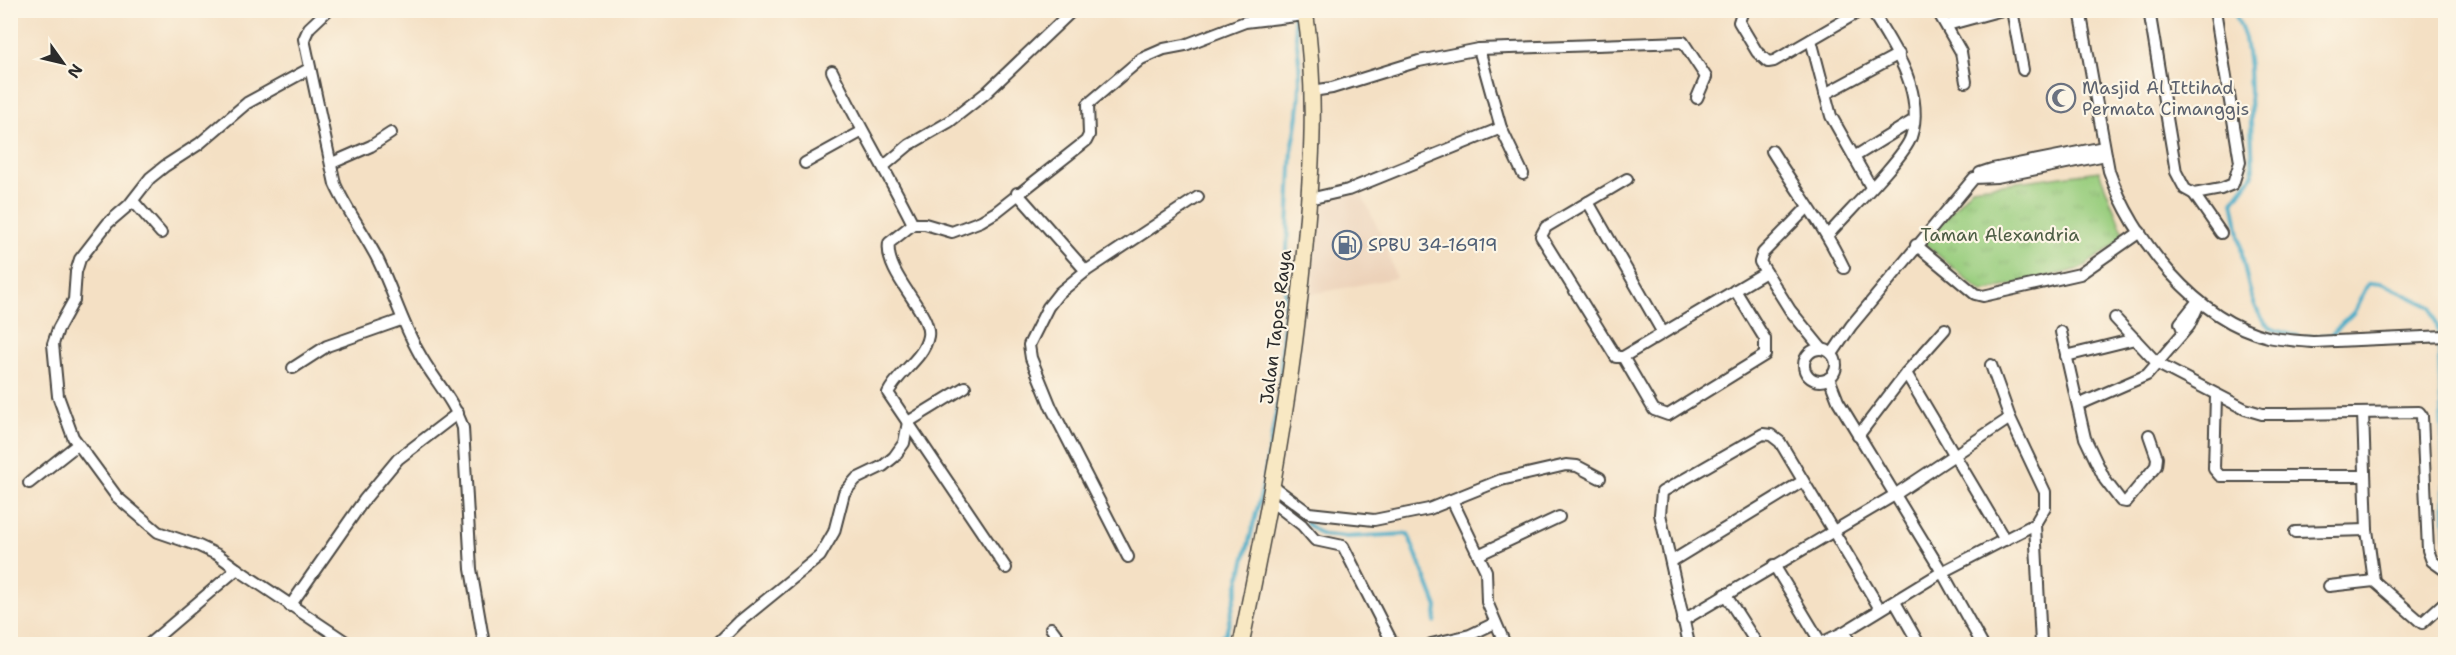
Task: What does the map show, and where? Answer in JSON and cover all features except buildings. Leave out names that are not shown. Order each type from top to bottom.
[{"type":"main road","name":"Jalan Tapos Raya","points":[[1241,645],[1272,494],[1295,354],[1309,199],[1312,91],[1302,14]]},
{"type":"street","points":[[328,10],[309,28],[304,39],[339,194],[379,261],[401,320],[420,357],[458,413],[463,428],[471,569],[484,645]]},
{"type":"street","points":[[884,166],[909,145],[949,122],[986,93],[1073,10]]},
{"type":"street","points":[[1743,10],[1739,22],[1757,52],[1768,62],[1774,61],[1862,10]]},
{"type":"street","points":[[1828,235],[1911,138],[1914,120],[1912,96],[1899,54],[1871,10]]},
{"type":"street","points":[[1937,10],[1961,52],[1966,82]]},
{"type":"street","points":[[1947,25],[2002,10]]},
{"type":"street","points":[[2012,10],[2023,70]]},
{"type":"street","points":[[2080,10],[2105,151],[2117,195],[2167,269],[2199,301],[2235,323],[2266,337],[2292,341],[2445,336]]},
{"type":"street","points":[[2164,10],[2149,11],[2176,172],[2185,189],[2194,194],[2221,233]]},
{"type":"street","points":[[2194,194],[2221,189],[2233,184],[2240,162],[2216,10]]},
{"type":"street","points":[[1006,568],[888,393],[894,380],[922,352],[929,334],[925,322],[901,283],[887,253],[889,243],[913,224],[925,224],[952,232],[981,221],[1086,141],[1089,135],[1088,104],[1142,58],[1164,49],[1185,45],[1245,22],[1302,14]]},
{"type":"street","points":[[1811,40],[1830,116],[1870,187]]},
{"type":"street","points":[[1312,91],[1332,88],[1419,61],[1479,49],[1683,42],[1706,77],[1696,98]]},
{"type":"street","points":[[1479,49],[1502,128],[1523,174]]},
{"type":"street","points":[[1825,94],[1899,54]]},
{"type":"street","points":[[309,69],[247,103],[212,134],[150,178],[133,201],[108,223],[80,259],[76,272],[74,300],[55,336],[52,352],[57,396],[77,445],[117,497],[146,524],[159,532],[218,555],[349,645]]},
{"type":"street","points":[[832,71],[861,132],[884,166],[913,224]]},
{"type":"street","points":[[1854,157],[1914,120]]},
{"type":"street","points":[[1309,199],[1348,190],[1502,128]]},
{"type":"street","points":[[805,163],[861,132]]},
{"type":"street","points":[[332,163],[371,146],[391,133]]},
{"type":"street","points":[[1772,151],[1807,208],[1828,235],[1844,268]]},
{"type":"street","points":[[1832,354],[1851,326],[1965,185],[1974,178],[1981,177],[1980,172],[2105,151]]},
{"type":"street","points":[[1627,178],[1546,227],[1541,236],[1612,354],[1623,357],[1654,410],[1668,415],[1765,355],[1765,339],[1735,291]]},
{"type":"street","points":[[1017,193],[1086,271]]},
{"type":"street","points":[[1128,557],[1051,407],[1029,351],[1030,340],[1048,307],[1059,293],[1086,271],[1198,197]]},
{"type":"street","points":[[133,201],[161,233]]},
{"type":"street","points":[[1588,202],[1663,333]]},
{"type":"street","points":[[1807,208],[1763,253],[1760,262],[1790,310],[1821,348],[1832,354],[1836,364],[1829,378],[1838,401],[1893,496],[1942,572],[1982,645]]},
{"type":"street","points":[[1916,245],[1975,294],[1983,296],[2080,274],[2140,232]]},
{"type":"street","points":[[1623,357],[1766,272]]},
{"type":"street","points":[[2078,405],[2143,379],[2158,364],[2195,316],[2199,301]]},
{"type":"street","points":[[2115,318],[2158,364],[2216,395],[2262,414],[2413,411],[2422,416],[2428,550],[2432,561],[2445,571]]},
{"type":"street","points":[[293,368],[327,346],[401,320]]},
{"type":"street","points":[[1858,436],[1906,373],[1945,329]]},
{"type":"street","points":[[2061,332],[2085,438],[2105,480],[2121,501],[2126,502],[2156,466],[2157,458],[2149,435]]},
{"type":"street","points":[[2066,356],[2135,339]]},
{"type":"street","points":[[1821,348],[1806,355],[1805,372],[1818,381],[1829,378]]},
{"type":"street","points":[[1991,365],[2010,418],[2045,492],[2045,507],[2036,524],[2041,645]]},
{"type":"street","points":[[1906,373],[2005,540]]},
{"type":"street","points":[[717,645],[739,622],[820,556],[834,532],[844,493],[856,479],[883,466],[894,457],[904,443],[908,422],[965,387]]},
{"type":"street","points":[[2216,395],[2214,469],[2220,476],[2364,476]]},
{"type":"street","points":[[290,606],[364,500],[398,459],[458,413]]},
{"type":"street","points":[[2363,413],[2367,530],[2374,581],[2422,623],[2445,601]]},
{"type":"street","points":[[1682,621],[1893,496],[1954,453],[2010,418]]},
{"type":"street","points":[[1689,645],[1660,514],[1662,492],[1763,434],[1771,435],[1780,442],[1880,609]]},
{"type":"street","points":[[29,483],[77,445]]},
{"type":"street","points":[[1272,494],[1301,510],[1337,518],[1374,520],[1410,514],[1502,480],[1566,465],[1577,466],[1600,478]]},
{"type":"street","points":[[1672,561],[1803,481]]},
{"type":"street","points":[[1272,494],[1315,540],[1343,546],[1393,645]]},
{"type":"street","points":[[1452,500],[1486,571],[1485,590],[1505,645]]},
{"type":"street","points":[[1478,555],[1559,517]]},
{"type":"street","points":[[1774,565],[1820,644],[1895,602],[1942,572],[2036,524]]},
{"type":"street","points":[[2295,532],[2367,530]]},
{"type":"street","points":[[149,645],[237,569]]},
{"type":"street","points":[[2329,586],[2374,581]]},
{"type":"street","points":[[1725,594],[1757,645]]},
{"type":"street","points":[[1895,602],[1919,645]]},
{"type":"street","points":[[1431,645],[1472,640],[1496,623]]},
{"type":"street","points":[[1051,628],[1063,645]]},
{"type":"street","points":[[1844,632],[1851,645]]},
{"type":"shaded area","points":[[1360,190],[1386,246],[1396,278],[1312,294],[1318,202]]},
{"type":"green space","name":"Taman Alexandria","points":[[2099,171],[2125,237],[2080,269],[1982,292],[1924,243],[1972,188]]},
{"type":"waterway","points":[[1210,644],[1226,633],[1262,490],[1280,391],[1292,149],[1300,96],[1299,64],[1292,10]]},
{"type":"waterway","points":[[2234,10],[2245,38],[2249,67],[2253,175],[2233,202],[2245,270],[2255,305],[2262,318],[2271,328],[2298,336]]},
{"type":"waterway","points":[[2305,337],[2331,335],[2354,312],[2368,284],[2382,283],[2431,307],[2438,328],[2446,538]]},
{"type":"waterway","points":[[1306,523],[1322,535],[1346,537],[1408,534],[1437,607],[1435,622]]},
{"type":"place","name":"Masjid Al Ittihad Permata Cimanggis","points":[[2061,98]]},
{"type":"place","name":"SPBU 34-16919","points":[[1347,245]]}]
